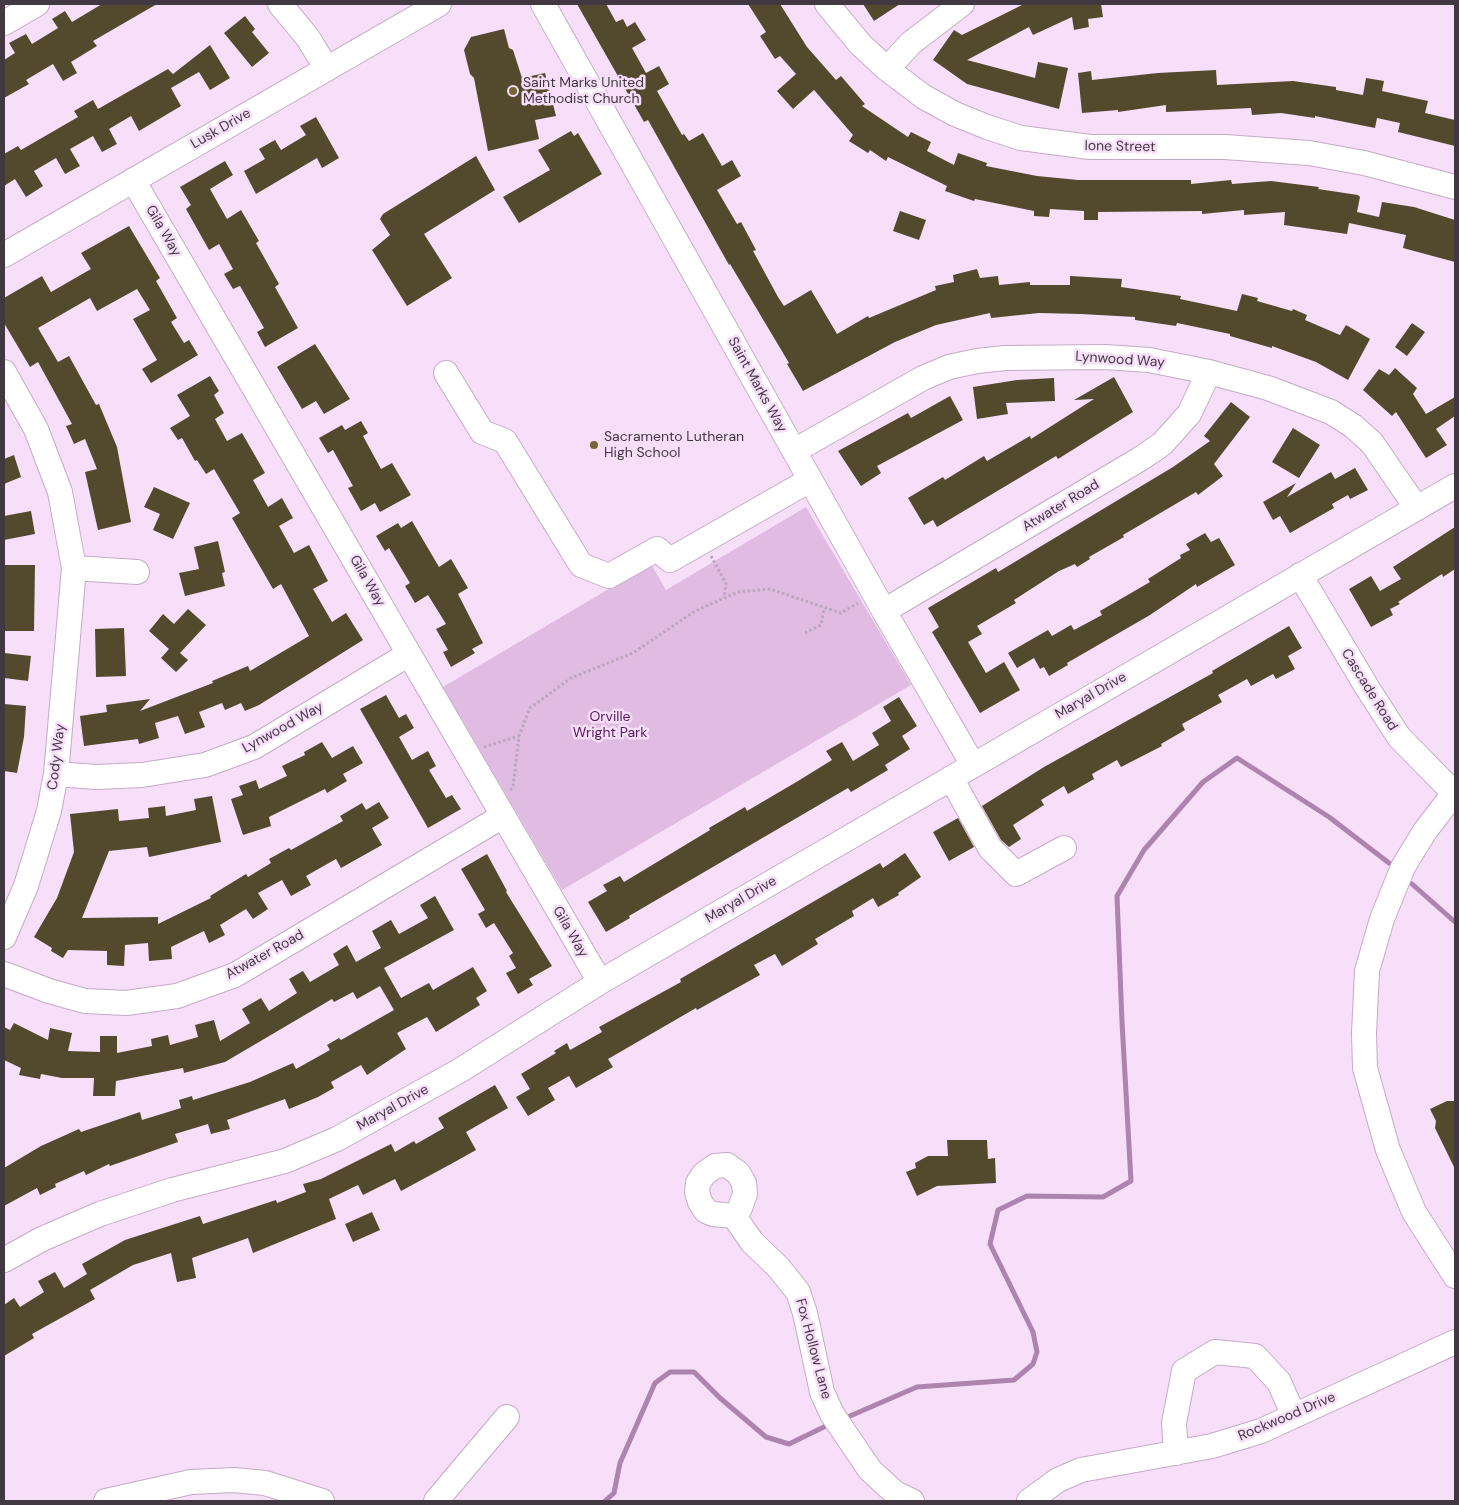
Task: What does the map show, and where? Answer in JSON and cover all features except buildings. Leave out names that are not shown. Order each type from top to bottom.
[{"type":"street","points":[[4,23],[36,4]]},
{"type":"street","points":[[280,4],[308,38],[325,75]]},
{"type":"street","name":"Saint Marks Way","points":[[543,4],[810,480],[973,765]]},
{"type":"street","name":"Ione Street","points":[[827,4],[861,45],[887,70],[924,97],[955,114],[1021,138],[1090,147],[1226,147],[1309,153],[1364,162],[1455,186]]},
{"type":"street","points":[[887,70],[911,44],[962,4]]},
{"type":"street","name":"Lusk Drive","points":[[4,255],[133,180],[439,11]]},
{"type":"street","name":"Gila Way","points":[[133,180],[600,982]]},
{"type":"street","name":"Lynwood Way","points":[[794,451],[923,378],[949,367],[1005,358],[1105,357],[1149,360],[1209,372],[1268,388],[1320,407],[1353,426],[1372,442],[1416,507]]},
{"type":"street","name":"Cody Way","points":[[4,372],[36,429],[60,492],[74,568],[56,774],[49,811],[26,886],[4,937]]},
{"type":"street","name":"Atwater Road","points":[[879,602],[1140,460],[1162,444],[1189,414],[1209,372]]},
{"type":"street","points":[[446,373],[482,432],[504,441],[581,565],[609,576],[657,549],[670,560],[810,480]]},
{"type":"street","name":"Maryal Drive","points":[[4,1260],[42,1238],[100,1214],[172,1190],[285,1161],[337,1139],[459,1071],[600,982],[1455,486]]},
{"type":"street","points":[[74,568],[138,572]]},
{"type":"street","name":"Cascade Road","points":[[1300,575],[1368,689],[1399,736],[1455,792]]},
{"type":"street","name":"Lynwood Way","points":[[56,774],[96,777],[142,775],[205,765],[254,747],[409,654]]},
{"type":"street","points":[[951,778],[990,848],[1016,874],[1064,848]]},
{"type":"street","points":[[1455,792],[1425,831],[1403,867],[1382,919],[1367,970],[1364,1033],[1366,1068],[1388,1150],[1414,1212],[1455,1276]]},
{"type":"street","name":"Atwater Road","points":[[4,974],[49,991],[85,1001],[126,1003],[177,996],[235,975],[500,811]]},
{"type":"street","name":"Fox Hollow Lane","points":[[734,1216],[752,1242],[779,1268],[798,1292],[805,1313],[820,1384],[837,1422],[870,1470],[895,1493],[912,1501]]},
{"type":"street","name":"Rockwood Drive","points":[[1029,1501],[1058,1480],[1081,1470],[1212,1446],[1262,1431],[1455,1342]]},
{"type":"street","points":[[1176,1453],[1174,1423],[1184,1371],[1216,1352],[1255,1356],[1279,1382],[1294,1416]]},
{"type":"street","points":[[436,1501],[507,1417]]},
{"type":"street","points":[[106,1501],[191,1482],[234,1480],[265,1483],[322,1501]]},
{"type":"path","points":[[709,554],[726,584],[724,599]]},
{"type":"path","points":[[500,811],[513,787],[519,736],[530,708],[571,678],[633,653],[695,611],[738,592],[770,589],[841,613],[879,602]]},
{"type":"path","points":[[805,633],[820,625],[824,608]]},
{"type":"path","points":[[466,754],[501,740],[519,736]]},
{"type":"green space","name":"Orville Wright Park","points":[[806,507],[911,685],[562,890],[443,687],[651,564],[666,590]]},
{"type":"waterway","points":[[843,1419],[917,1387],[1014,1380],[1033,1364],[1037,1352],[1033,1332],[990,1244],[998,1210],[1027,1196],[1103,1197],[1131,1181],[1117,896],[1144,850],[1203,782],[1237,758],[1329,817],[1389,863]]},
{"type":"waterway","points":[[1412,884],[1455,922]]},
{"type":"waterway","points":[[605,1501],[614,1493],[620,1463],[655,1383],[670,1372],[694,1372],[720,1398],[766,1437],[789,1444],[830,1424]]},
{"type":"place","name":"Saint Marks United Methodist Church","points":[[513,91]]},
{"type":"place","name":"Sacramento Lutheran High School","points":[[594,445]]}]
